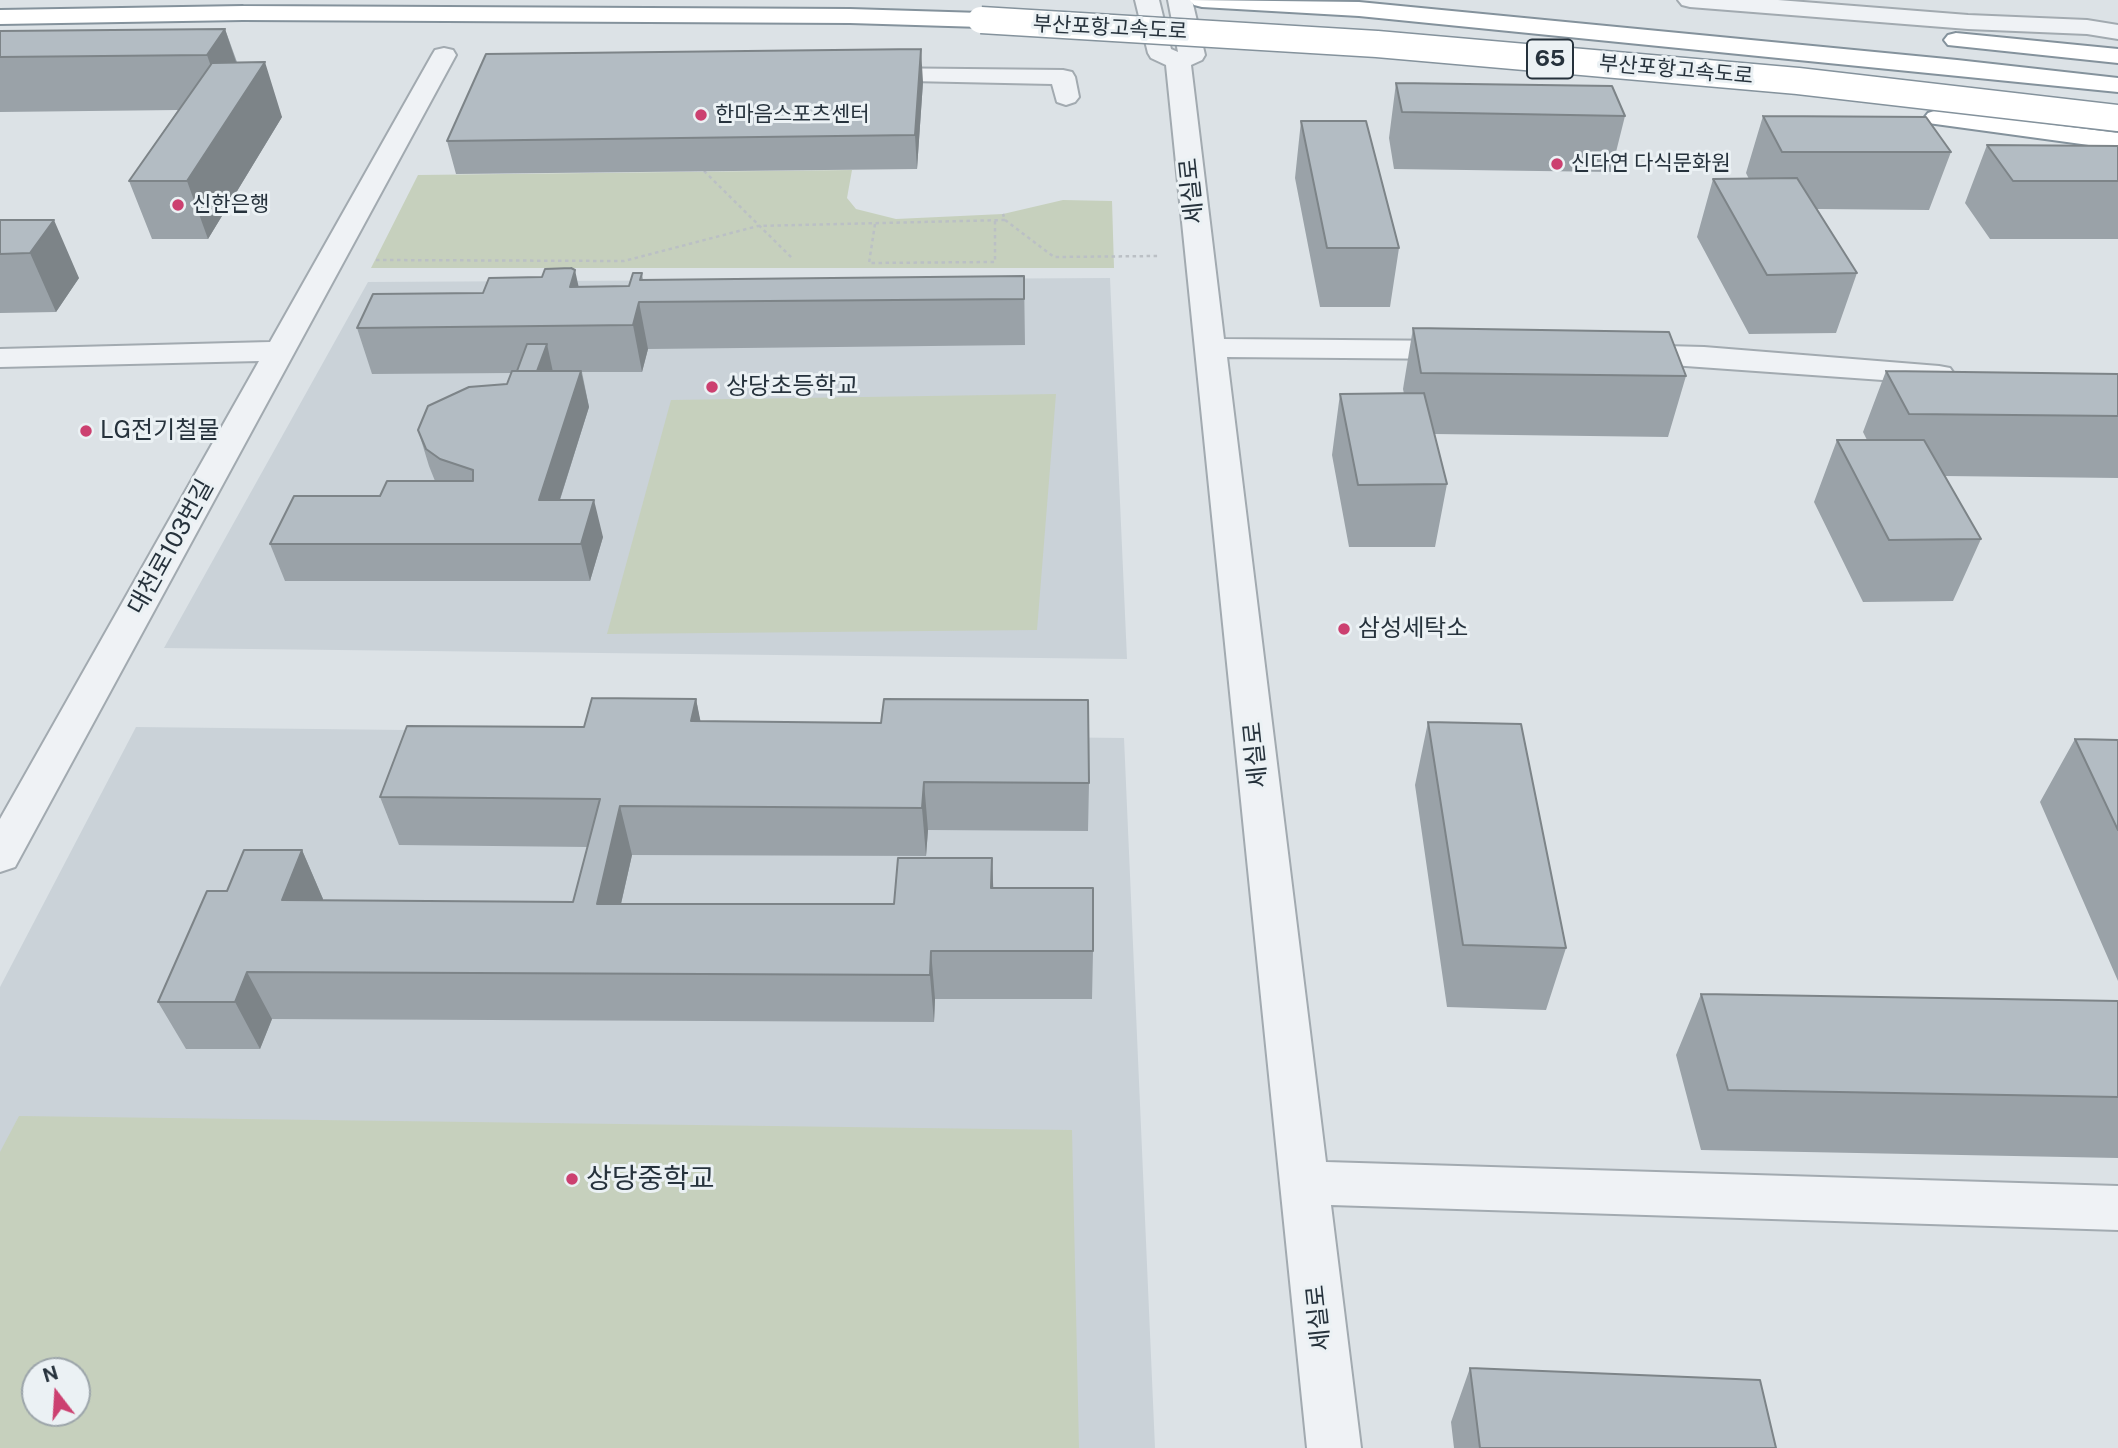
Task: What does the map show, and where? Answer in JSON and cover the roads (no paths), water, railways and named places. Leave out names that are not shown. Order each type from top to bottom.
[{"type":"highway","name":"부산포항고속도로","points":[[1202,0],[1359,9],[2118,85]]},
{"type":"highway","points":[[1481,0],[1603,10]]},
{"type":"highway","points":[[0,17],[270,13],[836,16],[981,20],[1047,37],[1466,68],[1937,118],[2118,142]]},
{"type":"highway","points":[[1671,15],[2118,56]]},
{"type":"highway","name":"부산포항고속도로","points":[[981,20],[1377,44],[1798,81],[2118,118]]},
{"type":"street","points":[[1147,0],[1160,53],[1178,61],[1194,55],[1180,0]]},
{"type":"street","points":[[1690,0],[1969,11],[2118,32]]},
{"type":"street","name":"대천로103번길","points":[[0,856],[444,55]]},
{"type":"street","name":"세실로","points":[[1178,61],[1334,1448]]},
{"type":"street","points":[[844,75],[1063,77],[1066,97]]},
{"type":"street","points":[[1210,348],[1494,351]]},
{"type":"street","points":[[0,358],[280,351]]},
{"type":"street","points":[[1600,353],[1704,356],[1962,377]]},
{"type":"street","points":[[1304,1183],[2118,1209]]},
{"type":"place","name":"한마음스포츠센터","points":[[701,115]]},
{"type":"place","name":"신다연 다식문화원","points":[[1557,164]]},
{"type":"place","name":"신한은행","points":[[178,205]]},
{"type":"place","name":"상당초등학교","points":[[712,387]]},
{"type":"place","name":"LG전기철물","points":[[86,431]]},
{"type":"place","name":"삼성세탁소","points":[[1344,629]]},
{"type":"place","name":"상당중학교","points":[[572,1179]]}]
